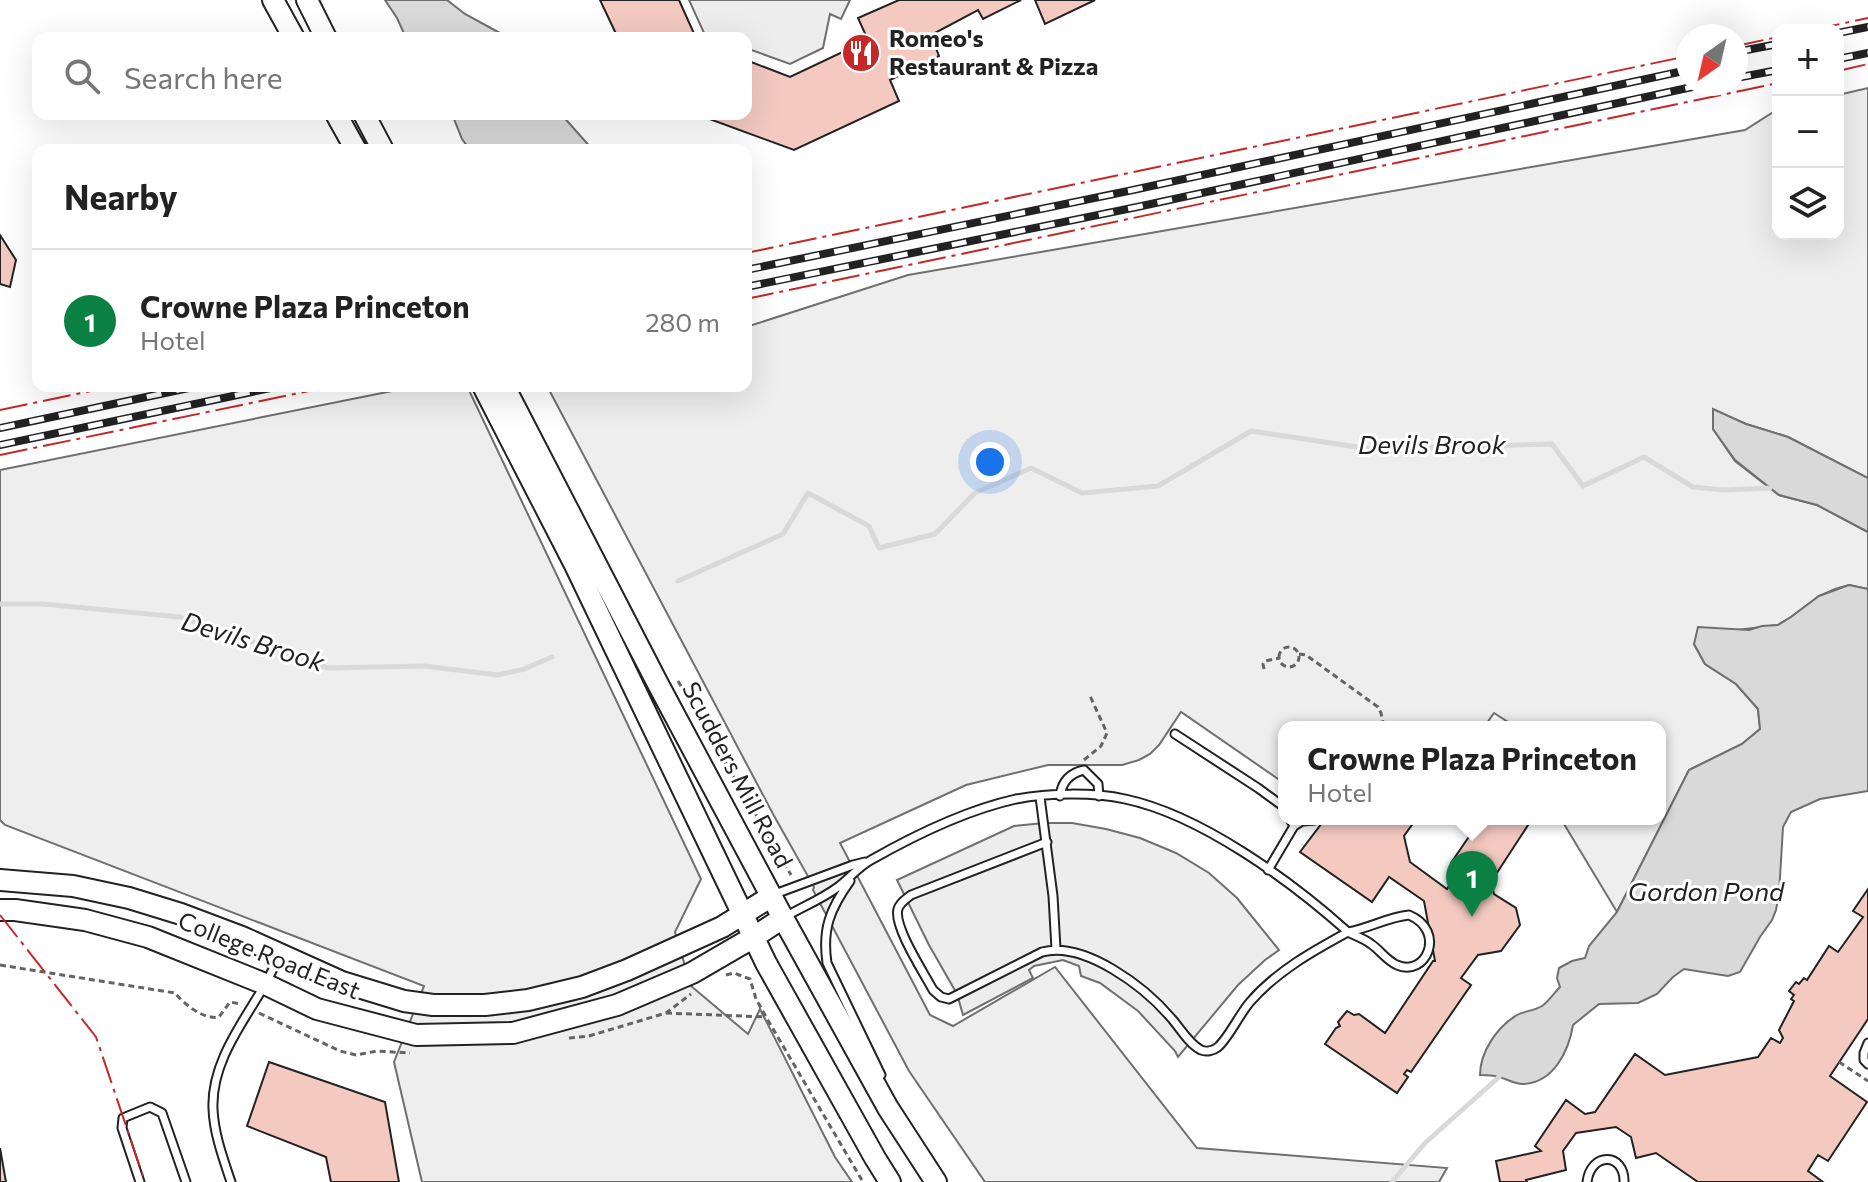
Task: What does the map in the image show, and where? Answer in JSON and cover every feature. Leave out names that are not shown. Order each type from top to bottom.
[{"type":"main road","points":[[273,0],[291,32]]},
{"type":"main road","points":[[307,0],[323,32]]},
{"type":"main road","points":[[339,120],[353,144]]},
{"type":"main road","points":[[367,120],[380,144]]},
{"type":"main road","points":[[486,392],[575,565],[766,963],[890,1182]]},
{"type":"main road","name":"Scudders Mill Road","points":[[507,392],[783,918],[888,1108],[936,1182]]},
{"type":"main road","name":"College Road East","points":[[0,880],[73,886],[129,898],[181,914],[342,982],[404,1001],[433,1005],[485,1005],[528,1000],[582,987],[695,940],[772,896]]},
{"type":"main road","name":"College Road East","points":[[0,910],[85,920],[148,937],[265,984],[317,1009],[416,1035],[513,1033],[617,1005],[692,973],[783,918]]},
{"type":"lane","points":[[1175,734],[1278,803]]},
{"type":"lane","points":[[1060,796],[1066,779],[1074,772],[1084,770],[1098,784],[1099,796]]},
{"type":"lane","points":[[783,918],[837,888],[867,862],[929,831],[990,806],[1040,797],[1099,796],[1125,799],[1163,811],[1239,849],[1326,912],[1348,932],[1370,942],[1397,965],[1409,967],[1427,955],[1430,944],[1427,927],[1409,915],[1392,917],[1367,929],[1348,932],[1276,976],[1250,1001],[1217,1048],[1208,1052],[1200,1050],[1170,1016],[1125,977],[1100,962],[1056,949],[1042,952],[949,999],[941,997],[933,990],[899,924],[897,911],[902,901],[1047,842]]},
{"type":"lane","points":[[1040,797],[1053,896],[1056,949]]},
{"type":"lane","points":[[1268,870],[1291,825]]},
{"type":"lane","points":[[772,896],[867,862]]},
{"type":"lane","points":[[867,862],[852,878],[832,911],[825,934],[825,950],[827,963],[886,1087],[888,1108]]},
{"type":"lane","points":[[231,1182],[217,1140],[213,1107],[215,1081],[228,1048],[280,954]]},
{"type":"lane","points":[[1868,1043],[1864,1053],[1868,1064]]},
{"type":"lane","points":[[140,1182],[122,1128],[123,1118],[150,1107],[162,1113],[186,1182]]},
{"type":"lane","points":[[1587,1182],[1588,1172],[1596,1161],[1603,1158],[1622,1168],[1624,1182]]},
{"type":"path","points":[[1299,654],[1298,662],[1292,666],[1285,665],[1280,658],[1281,652],[1287,648],[1294,648],[1299,654],[1306,655],[1378,707],[1383,721]]},
{"type":"path","points":[[1262,666],[1265,661],[1280,658]]},
{"type":"path","points":[[1081,771],[1084,760],[1101,746],[1107,733],[1090,696]]},
{"type":"path","points":[[749,972],[746,976],[750,979],[756,999],[863,1182]]},
{"type":"path","points":[[666,1013],[766,1017]]},
{"type":"path","points":[[1839,1062],[1868,1081]]},
{"type":"shaded area","points":[[689,0],[850,0],[841,19],[830,14],[823,48],[790,64],[752,50],[752,32],[704,32]]},
{"type":"shaded area","points":[[1868,88],[1868,478],[1788,437],[1713,410],[1713,429],[1735,461],[1779,495],[1817,505],[1868,532],[1868,589],[1849,585],[1835,589],[1819,596],[1778,625],[1737,630],[1694,644],[1705,664],[1736,684],[1758,709],[1760,729],[1742,744],[1689,770],[1666,815],[1666,721],[1507,721],[1494,713],[1488,721],[1278,721],[1278,779],[1181,712],[1159,745],[1139,760],[1122,765],[1048,765],[966,785],[840,843],[930,1015],[953,1026],[1055,967],[1197,1148],[1447,1168],[1439,1182],[985,1182],[909,1071],[550,392],[752,392],[752,325],[908,275],[1745,130],[1772,113],[1772,240],[1844,240],[1844,94]]},
{"type":"shaded area","points":[[387,392],[470,392],[701,879],[675,932],[691,986],[748,1034],[760,1009],[835,1157],[852,1182],[422,1182],[394,1062],[424,986],[5,825],[0,820],[0,470]]},
{"type":"shaded area","points":[[1072,823],[1106,829],[1140,838],[1176,853],[1209,873],[1237,898],[1279,950],[1238,985],[1178,1057],[1138,1011],[1100,983],[1081,976],[1079,966],[1063,960],[1034,966],[1029,970],[1033,978],[963,1015],[957,994],[897,880],[1014,826]]},
{"type":"shaded area","points":[[1565,825],[1661,825],[1617,912]]},
{"type":"water","points":[[385,0],[447,0],[498,32],[403,32]]},
{"type":"water","points":[[454,120],[566,120],[588,144],[466,144]]},
{"type":"water","points":[[1713,409],[1746,424],[1788,437],[1868,478],[1868,532],[1817,505],[1779,495],[1735,460],[1713,429]]},
{"type":"water","name":"Gordon Pond","points":[[1849,585],[1868,589],[1868,791],[1820,799],[1791,812],[1783,827],[1776,910],[1740,972],[1728,976],[1684,969],[1657,994],[1638,1003],[1599,1004],[1573,1025],[1568,1045],[1558,1064],[1534,1082],[1520,1084],[1497,1076],[1480,1075],[1486,1049],[1497,1033],[1517,1015],[1539,1008],[1546,1002],[1560,987],[1557,978],[1559,968],[1585,958],[1589,946],[1617,912],[1661,825],[1666,825],[1666,815],[1689,770],[1742,744],[1760,729],[1758,709],[1736,684],[1705,664],[1694,644],[1698,627],[1749,630],[1778,625],[1819,596]]},
{"type":"building","points":[[600,0],[679,0],[693,32],[615,32]]},
{"type":"building","points":[[899,0],[1021,0],[983,19],[978,10],[931,35],[939,56],[890,80],[899,101],[794,150],[712,120],[752,120],[752,62],[790,77],[868,40],[858,18]]},
{"type":"building","points":[[1035,0],[1095,0],[1045,24]]},
{"type":"building","points":[[0,235],[16,260],[10,287],[0,284]]},
{"type":"building","points":[[1320,825],[1412,825],[1404,836],[1410,862],[1447,889],[1460,870],[1451,863],[1477,825],[1528,825],[1491,882],[1494,894],[1516,908],[1520,925],[1501,951],[1478,955],[1461,978],[1471,985],[1411,1072],[1407,1070],[1404,1074],[1408,1077],[1397,1093],[1325,1044],[1340,1026],[1338,1022],[1347,1011],[1359,1014],[1385,1033],[1435,961],[1424,901],[1389,877],[1372,902],[1300,852]]},
{"type":"building","points":[[1868,889],[1868,1019],[1830,1076],[1867,1102],[1828,1161],[1818,1155],[1808,1171],[1823,1182],[1698,1182],[1656,1153],[1636,1158],[1631,1137],[1616,1127],[1576,1133],[1563,1151],[1566,1170],[1527,1182],[1500,1182],[1496,1161],[1541,1151],[1535,1146],[1566,1100],[1585,1114],[1595,1112],[1635,1054],[1665,1075],[1758,1057],[1771,1038],[1780,1043],[1783,1038],[1779,1030],[1794,1001],[1791,999],[1794,995],[1789,991],[1796,982],[1799,984],[1804,978],[1807,980],[1829,946],[1838,952],[1863,917],[1853,911]]},
{"type":"building","points":[[269,1062],[385,1102],[399,1182],[331,1182],[326,1157],[247,1126]]},
{"type":"building","points":[[0,1148],[6,1182],[0,1182]]},
{"type":"waterway","name":"Devils Brook","points":[[678,581],[783,534],[808,493],[869,526],[879,548],[935,534],[975,493],[1031,468],[1082,493],[1158,486],[1251,431],[1371,449],[1552,444],[1583,486],[1644,457],[1693,487],[1724,490],[1770,488]]},
{"type":"waterway","name":"Devils Brook","points":[[0,604],[43,604],[180,617],[328,668],[424,666],[498,675],[524,669],[552,657]]},
{"type":"waterway","points":[[1392,1182],[1425,1143],[1499,1077]]},
{"type":"railway","points":[[1844,32],[1868,27]]},
{"type":"railway","points":[[1748,50],[1772,45]]},
{"type":"railway","points":[[1844,58],[1868,53]]},
{"type":"railway","points":[[1748,76],[1772,71]]},
{"type":"railway","points":[[752,269],[1676,73]]},
{"type":"railway","points":[[752,286],[1137,207],[1676,90]]},
{"type":"railway","points":[[0,428],[170,392]]},
{"type":"railway","points":[[0,445],[252,392]]},
{"type":"power","points":[[1840,24],[1868,18]]},
{"type":"power","points":[[1748,43],[1772,38]]},
{"type":"power","points":[[752,252],[1676,59]]},
{"type":"power","points":[[1844,70],[1868,64]]},
{"type":"power","points":[[752,298],[1772,84]]},
{"type":"power","points":[[0,410],[86,392]]},
{"type":"power","points":[[0,455],[304,392]]},
{"type":"power","points":[[0,915],[96,1037],[145,1182]]},
{"type":"place","name":"Romeo's Restaurant & Pizza","points":[[861,53]]},
{"type":"place","name":"Crowne Plaza Princeton","points":[[1472,917]]}]
